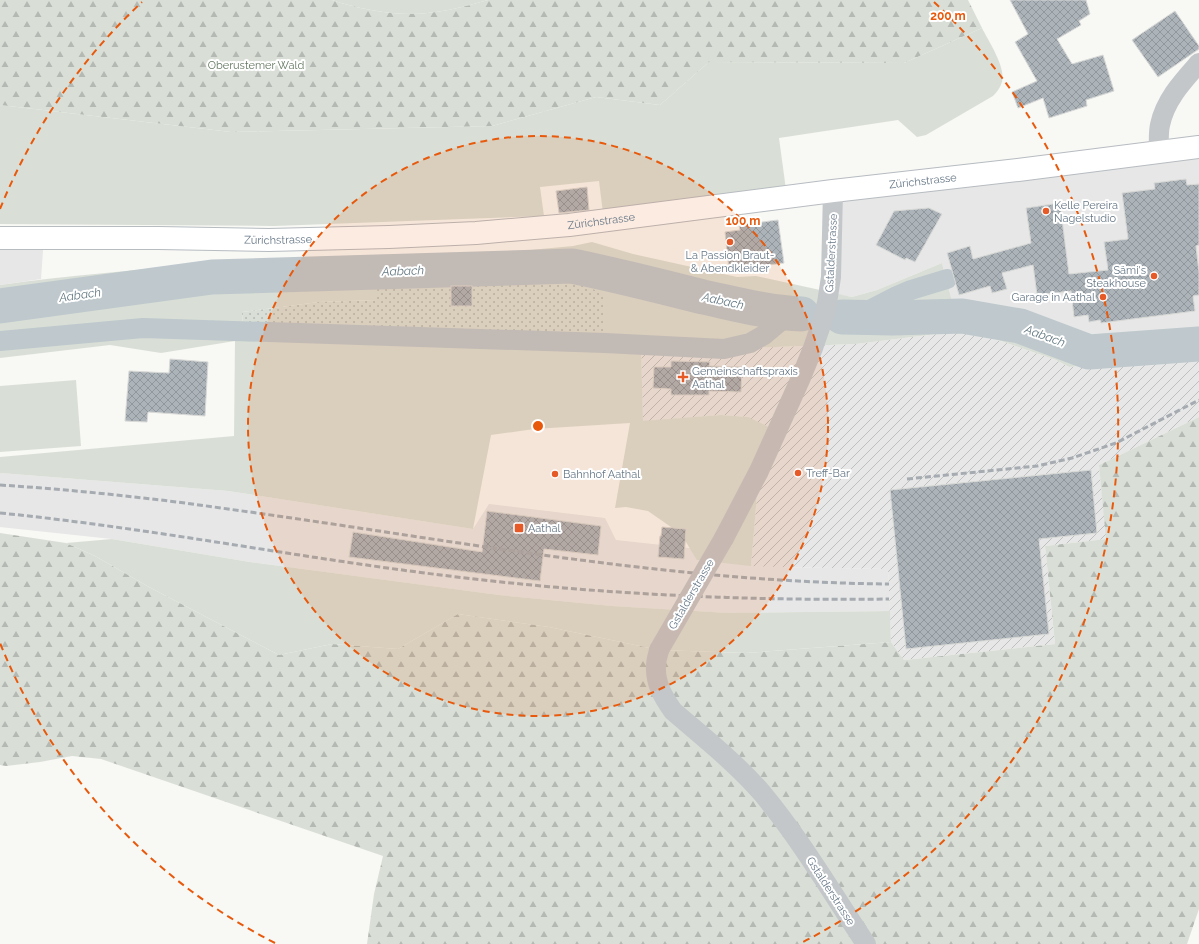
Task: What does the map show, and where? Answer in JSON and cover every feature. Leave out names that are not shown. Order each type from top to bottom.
[{"type":"main road","name":"Zürichstrasse","points":[[0,238],[299,239],[460,234],[570,225],[833,190],[1199,148]]},
{"type":"street","points":[[1159,153],[1160,126],[1166,108],[1174,93],[1199,63]]},
{"type":"street","name":"Gstalderstrasse","points":[[833,190],[831,278],[823,319],[813,348],[759,471],[724,538],[659,650],[656,665],[658,683],[664,699],[673,711],[742,772],[762,793],[794,833],[866,944]]},
{"type":"shaded area","points":[[1199,147],[1199,330],[1092,340],[990,305],[952,301],[942,263],[877,290],[852,297],[829,293],[833,191]]},
{"type":"shaded area","points":[[0,250],[43,250],[41,279],[0,285]]},
{"type":"shaded area","points":[[969,330],[1056,360],[1069,367],[1199,356],[1199,417],[1099,465],[1107,539],[1045,546],[1055,644],[904,660],[891,642],[888,569],[751,566],[759,471],[748,417],[721,415],[643,422],[641,345],[724,349],[856,344]]},
{"type":"shaded area","points":[[0,473],[228,491],[473,529],[489,504],[605,518],[616,540],[698,549],[697,560],[779,567],[888,569],[890,611],[729,613],[612,606],[499,595],[250,562],[112,539],[0,527]]},
{"type":"green space","name":"Oberustemer Wald","points":[[0,0],[332,0],[371,10],[411,14],[450,10],[488,0],[968,0],[982,28],[904,63],[709,62],[660,105],[596,97],[492,126],[231,132],[0,105]]},
{"type":"green space","points":[[332,0],[488,0],[450,10],[411,14],[371,10]]},
{"type":"green space","points":[[982,28],[1002,69],[1002,82],[993,96],[926,135],[917,137],[898,120],[779,138],[787,197],[604,221],[599,181],[540,187],[544,216],[274,226],[0,224],[0,105],[231,132],[492,126],[596,97],[660,105],[709,62],[904,63]]},
{"type":"green space","points":[[592,242],[633,254],[737,277],[756,276],[852,297],[877,290],[942,263],[952,301],[990,305],[1092,340],[1199,330],[1199,356],[1069,367],[1056,360],[969,330],[856,344],[724,349],[641,345],[643,421],[721,415],[735,416],[748,417],[777,431],[759,471],[751,566],[697,560],[681,534],[648,511],[626,507],[615,508],[630,423],[534,429],[491,435],[473,529],[228,491],[0,473],[0,457],[234,436],[235,341],[161,353],[110,345],[0,358],[0,285],[51,278],[206,263],[509,252],[573,246]],"holes":[[[512,275],[243,331],[242,312],[319,302],[377,300],[377,281],[417,276]]]},
{"type":"green space","points":[[512,275],[570,280],[605,294],[605,343],[243,331],[242,312],[319,302],[377,300],[377,281],[417,276]]},
{"type":"green space","points":[[76,380],[81,446],[0,452],[0,386]]},
{"type":"green space","points":[[1199,417],[1199,909],[1187,944],[367,944],[374,894],[383,856],[101,759],[72,756],[40,762],[6,766],[0,765],[0,533],[66,543],[95,556],[149,587],[279,655],[332,644],[398,649],[458,614],[549,627],[659,650],[746,653],[891,642],[904,660],[1055,644],[1045,546],[1106,539],[1099,465]]},
{"type":"green space","points":[[112,539],[250,562],[499,595],[612,606],[729,613],[890,611],[891,642],[746,653],[659,650],[549,627],[458,614],[398,649],[332,644],[279,655],[149,587],[95,556],[66,543]]},
{"type":"building","points":[[1010,0],[1086,0],[1090,14],[1079,21],[1081,25],[1057,39],[1072,64],[1103,55],[1114,91],[1086,100],[1087,106],[1049,118],[1043,98],[1018,108],[1012,92],[1037,81],[1015,42],[1028,34]]},
{"type":"building","points":[[1175,11],[1199,46],[1199,49],[1158,77],[1132,40]]},
{"type":"building","points":[[1186,179],[1187,185],[1199,184],[1199,245],[1196,246],[1199,272],[1199,295],[1193,296],[1195,311],[1101,323],[1100,320],[1089,322],[1088,315],[1074,317],[1071,291],[1037,295],[1033,265],[1002,273],[1007,289],[992,293],[990,286],[959,295],[947,253],[970,246],[973,259],[1031,243],[1026,208],[1060,203],[1069,274],[1108,270],[1104,242],[1128,239],[1122,193],[1155,189],[1154,183]]},
{"type":"building","points":[[587,187],[589,210],[559,213],[556,191]]},
{"type":"building","points":[[929,208],[942,214],[915,262],[906,258],[905,260],[876,245],[894,211]]},
{"type":"building","points":[[778,220],[784,263],[729,270],[725,232],[740,230],[739,225]]},
{"type":"building","points":[[451,286],[472,286],[472,306],[451,306]]},
{"type":"building","points":[[170,359],[208,362],[205,416],[148,412],[147,422],[125,421],[129,371],[169,373]]},
{"type":"building","points":[[671,361],[710,362],[709,366],[742,367],[741,392],[709,391],[709,395],[671,395],[671,389],[653,388],[654,367],[671,367]]},
{"type":"building","points":[[1091,470],[1097,533],[1039,539],[1049,634],[906,649],[890,490]]},
{"type":"building","points":[[487,511],[601,526],[598,555],[544,549],[540,581],[349,557],[353,532],[482,552]]},
{"type":"building","points":[[662,527],[686,529],[684,559],[658,557]]},
{"type":"waterway","name":"Aabach","points":[[0,306],[212,277],[572,266],[740,305],[777,312],[802,314]]},
{"type":"waterway","points":[[856,317],[911,290],[947,279]]},
{"type":"waterway","points":[[0,341],[143,328],[605,343],[724,349],[750,343],[764,335],[789,314]]},
{"type":"waterway","name":"Aabach","points":[[842,317],[893,318],[962,316],[1020,326],[1089,352],[1199,344]]},
{"type":"railway","points":[[907,479],[1037,466],[1072,458],[1116,443],[1199,400]]},
{"type":"railway","points":[[0,485],[171,501],[557,557],[640,567],[723,576],[889,584]]},
{"type":"railway","points":[[0,513],[113,527],[393,569],[504,582],[614,592],[669,595],[779,599],[889,599]]},
{"type":"place","name":"Kelle Pereira Nagelstudio","points":[[1046,211]]},
{"type":"place","name":"La Passion Braut- & Abendkleider","points":[[730,242]]},
{"type":"place","name":"Sämi's Steakhouse","points":[[1154,276]]},
{"type":"place","name":"Garage in Aathal","points":[[1103,297]]},
{"type":"place","name":"Gemeinschaftspraxis Aathal","points":[[683,377]]},
{"type":"place","name":"Treff-Bar","points":[[798,473]]},
{"type":"place","name":"Bahnhof Aathal","points":[[555,474]]},
{"type":"place","name":"Aathal","points":[[519,528]]}]
